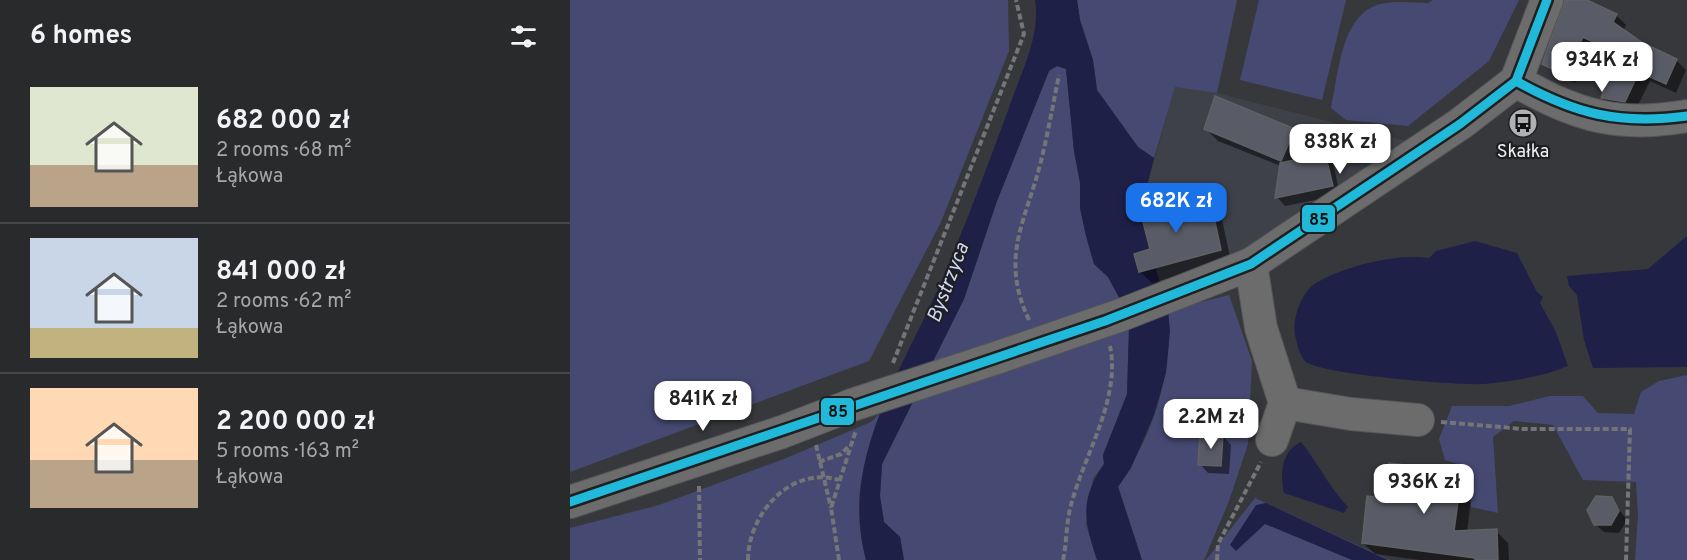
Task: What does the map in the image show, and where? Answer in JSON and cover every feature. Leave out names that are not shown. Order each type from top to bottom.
[{"type":"street","points":[[570,502],[812,421],[855,416],[999,357],[1113,318],[1251,264],[1460,124],[1516,81],[1547,0]]},
{"type":"street","points":[[1516,81],[1548,100],[1602,119],[1637,122],[1687,116]]},
{"type":"street","points":[[1251,264],[1261,328],[1285,402],[1272,440]]},
{"type":"street","points":[[1285,402],[1351,414],[1418,420]]},
{"type":"path","points":[[890,370],[1024,34],[1016,0]]},
{"type":"path","points":[[1039,343],[1023,308],[1014,272],[1019,236],[1041,163],[1059,75]]},
{"type":"path","points":[[1063,560],[1070,507],[1105,408],[1113,363],[1113,318]]},
{"type":"path","points":[[831,508],[851,443],[855,416]]},
{"type":"path","points":[[1418,420],[1523,429],[1630,429],[1626,560]]},
{"type":"path","points":[[812,421],[822,477],[831,508],[839,560]]},
{"type":"path","points":[[1217,560],[1218,544],[1272,440]]},
{"type":"path","points":[[819,462],[841,454],[851,443]]},
{"type":"path","points":[[700,560],[699,486],[703,458]]},
{"type":"path","points":[[748,560],[748,545],[772,498],[802,481],[822,477],[839,480]]},
{"type":"shaded area","points":[[570,0],[1008,0],[1009,51],[941,222],[869,361],[570,472]]},
{"type":"shaded area","points":[[1077,0],[1237,0],[1217,93],[1175,87],[1154,158],[1138,147],[1097,90],[1093,60],[1080,20]]},
{"type":"shaded area","points":[[1259,0],[1346,0],[1322,100],[1240,80]]},
{"type":"shaded area","points":[[1433,0],[1519,0],[1489,61],[1408,126],[1346,120],[1331,108],[1345,44],[1351,29],[1360,17],[1371,8],[1386,3],[1428,3]]},
{"type":"shaded area","points":[[1057,66],[1066,69],[1074,151],[1080,183],[1080,208],[1086,236],[1094,264],[1108,277],[1122,303],[1129,328],[1127,394],[1103,455],[1104,464],[1093,479],[1086,524],[1097,560],[904,560],[900,537],[884,522],[880,496],[882,464],[964,299],[997,201],[1049,71]]},
{"type":"shaded area","points":[[1175,87],[1217,93],[1406,141],[1238,254],[1098,312],[1147,186]]},
{"type":"shaded area","points":[[1229,295],[1252,361],[1248,444],[1229,501],[1204,560],[1142,560],[1118,486],[1151,425],[1158,402],[1168,356],[1168,310]]},
{"type":"shaded area","points":[[1687,375],[1687,560],[1635,560],[1638,514],[1636,482],[1583,480],[1553,425],[1514,421],[1493,437],[1498,513],[1471,507],[1464,466],[1445,460],[1439,439],[1452,406],[1509,406],[1550,396],[1583,396],[1598,413],[1634,414],[1641,392],[1659,381]]},
{"type":"shaded area","points":[[881,412],[864,468],[859,502],[859,520],[866,560],[570,560],[570,528],[659,505],[784,459],[871,422]]},
{"type":"shaded area","points":[[1255,498],[1390,560],[1206,560]]},
{"type":"water","name":"Bystrzyca","points":[[1035,0],[1077,0],[1080,20],[1093,60],[1097,90],[1138,147],[1154,158],[1140,214],[1168,310],[1170,331],[1166,373],[1154,415],[1131,468],[1118,487],[1142,560],[1097,560],[1087,522],[1087,500],[1104,464],[1103,455],[1127,394],[1129,328],[1122,303],[1108,277],[1094,264],[1086,236],[1080,208],[1080,183],[1074,151],[1066,69],[1057,66],[1049,71],[997,201],[964,299],[882,464],[880,496],[884,522],[900,537],[904,560],[866,560],[860,524],[861,489],[867,454],[877,421],[891,388],[957,245],[1024,67],[1033,40]]},
{"type":"water","points":[[1687,236],[1687,367],[1593,368],[1584,340],[1577,295],[1569,286],[1567,276],[1648,269]]},
{"type":"water","points":[[1475,241],[1517,253],[1537,292],[1543,297],[1540,303],[1556,332],[1568,366],[1527,378],[1470,384],[1360,375],[1315,366],[1305,361],[1298,349],[1294,329],[1302,299],[1316,283],[1341,271],[1371,262],[1402,257],[1429,258],[1436,251]]},
{"type":"water","points":[[1301,442],[1348,507],[1344,513],[1284,493],[1282,471],[1286,457],[1294,446]]},
{"type":"water","points":[[1266,503],[1388,560],[1352,560],[1265,524],[1236,551],[1230,545],[1256,505]]},
{"type":"building","points":[[1565,0],[1587,0],[1617,14],[1613,22],[1643,43],[1677,59],[1666,84],[1639,72],[1625,102],[1601,98],[1618,54],[1583,37],[1565,75],[1542,64]]},
{"type":"building","points":[[1215,96],[1295,129],[1281,161],[1204,129]]},
{"type":"building","points":[[1325,153],[1333,186],[1275,198],[1280,163]]},
{"type":"building","points":[[1145,199],[1165,201],[1164,212],[1194,205],[1212,208],[1221,250],[1139,272],[1134,254],[1150,249],[1142,218]]},
{"type":"building","points":[[1200,434],[1223,435],[1221,466],[1198,465]]},
{"type":"building","points":[[1389,463],[1462,472],[1454,531],[1497,529],[1498,560],[1475,560],[1475,558],[1362,543],[1367,496],[1384,498]]},
{"type":"building","points":[[1596,496],[1612,497],[1619,511],[1611,525],[1594,525],[1587,510]]},
{"type":"transit line","name":"85","points":[[570,502],[1105,321],[1251,264],[1460,124],[1516,81],[1547,0]]},
{"type":"transit line","name":"85","points":[[1516,81],[1558,102],[1598,114],[1640,119],[1687,116]]},
{"type":"place","name":"Skałka","points":[[1523,123]]}]
